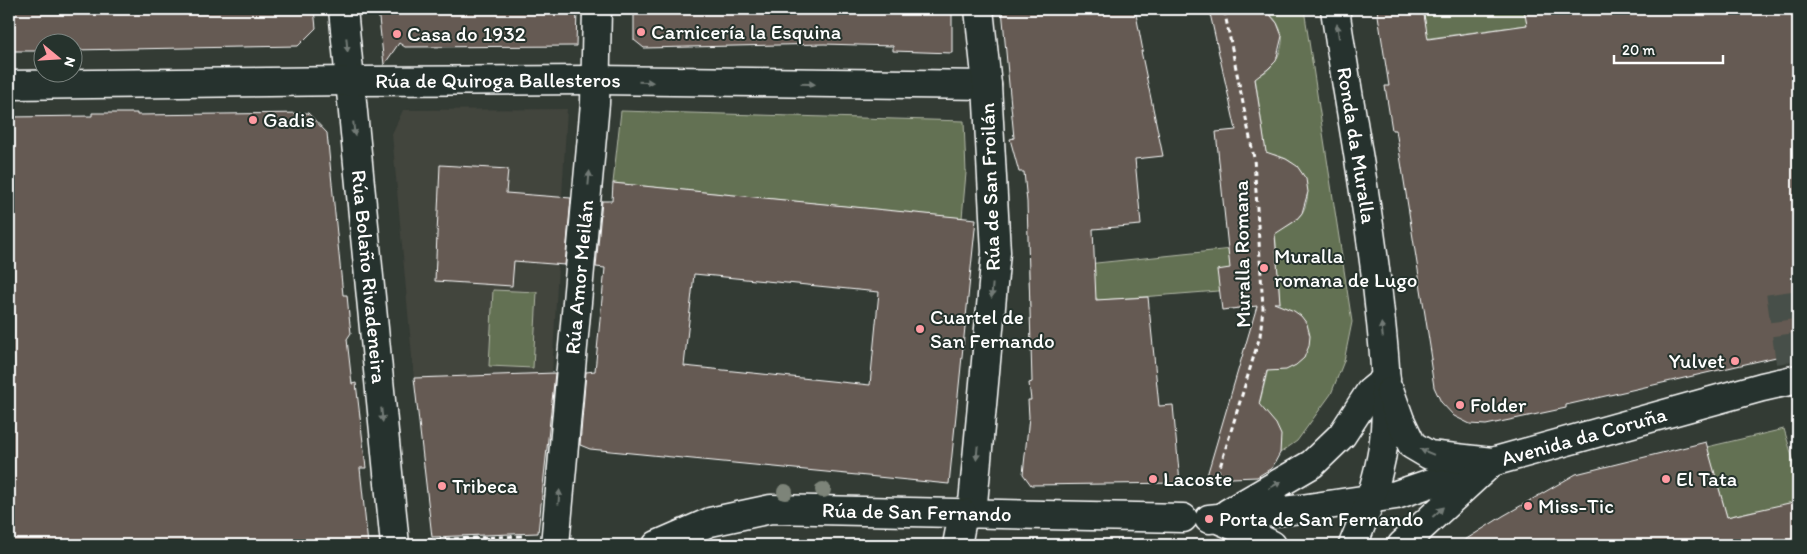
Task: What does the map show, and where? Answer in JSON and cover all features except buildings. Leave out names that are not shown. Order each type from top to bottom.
[{"type":"street","name":"Rúa Bolaño Rivadeneira","points":[[343,9],[394,543]]},
{"type":"street","name":"Rúa Amor Meilán","points":[[556,540],[597,80],[597,9]]},
{"type":"street","name":"Rúa de San Froilán","points":[[957,545],[968,514],[996,252],[987,85],[979,9]]},
{"type":"street","name":"Ronda da Muralla","points":[[1335,9],[1360,174],[1373,242],[1386,379],[1384,441],[1371,500],[1353,545]]},
{"type":"street","name":"Rúa de Quiroga Ballesteros","points":[[9,86],[350,81],[597,80],[987,85]]},
{"type":"street","points":[[1203,519],[1312,464],[1342,435],[1370,392],[1386,379],[1400,420],[1412,445],[1429,455],[1492,462]]},
{"type":"street","name":"Avenida da Coruña","points":[[1371,500],[1396,495],[1492,462],[1762,387],[1798,379]]},
{"type":"street","points":[[1402,545],[1492,462]]},
{"type":"street","name":"Rúa de San Fernando","points":[[657,545],[710,522],[770,509],[1203,519],[1371,500]]},
{"type":"street","name":"Rúa de San Fernando","points":[[1203,519],[1241,529],[1272,545]]},
{"type":"path","name":"Muralla Romana","points":[[1212,484],[1220,467],[1260,336],[1263,308],[1254,158],[1224,9]]},
{"type":"path","points":[[394,543],[488,537],[556,540]]},
{"type":"path","points":[[488,537],[488,545]]},
{"type":"shaded area","points":[[567,109],[552,373],[414,379],[392,134],[403,110]]},
{"type":"green space","points":[[1265,9],[1304,9],[1352,322],[1344,361],[1331,394],[1297,441],[1280,453],[1258,410],[1268,369],[1288,368],[1304,358],[1307,324],[1289,309],[1280,306],[1275,230],[1290,224],[1301,215],[1306,203],[1307,189],[1303,177],[1295,165],[1283,157],[1266,154],[1255,77],[1266,71],[1279,55],[1282,36],[1278,24]]},
{"type":"green space","points":[[1423,9],[1524,9],[1527,25],[1416,40],[1426,27]]},
{"type":"green space","points":[[621,111],[964,121],[966,173],[962,218],[613,183]]},
{"type":"green space","points":[[1241,248],[1244,289],[1102,300],[1097,300],[1097,298],[1030,307],[1029,270]]},
{"type":"green space","points":[[493,290],[537,292],[533,368],[489,366]]},
{"type":"green space","points":[[1784,429],[1798,476],[1798,521],[1784,524],[1757,510],[1727,517],[1707,447]]},
{"type":"tunnel","points":[[1790,362],[1780,291],[1798,288]]},
{"type":"place","name":"Carnicería la Esquina","points":[[641,32]]},
{"type":"place","name":"Casa do 1932","points":[[397,34]]},
{"type":"place","name":"Gadis","points":[[253,120]]},
{"type":"place","name":"Muralla romana de Lugo","points":[[1264,268]]},
{"type":"place","name":"Cuartel de San Fernando","points":[[920,329]]},
{"type":"place","name":"Yulvet","points":[[1735,361]]},
{"type":"place","name":"Folder","points":[[1460,405]]},
{"type":"place","name":"Lacoste","points":[[1153,479]]},
{"type":"place","name":"El Tata","points":[[1666,479]]},
{"type":"place","name":"Tribeca","points":[[442,486]]},
{"type":"place","name":"Miss-Tic","points":[[1528,506]]},
{"type":"place","name":"Porta de San Fernando","points":[[1209,519]]}]
